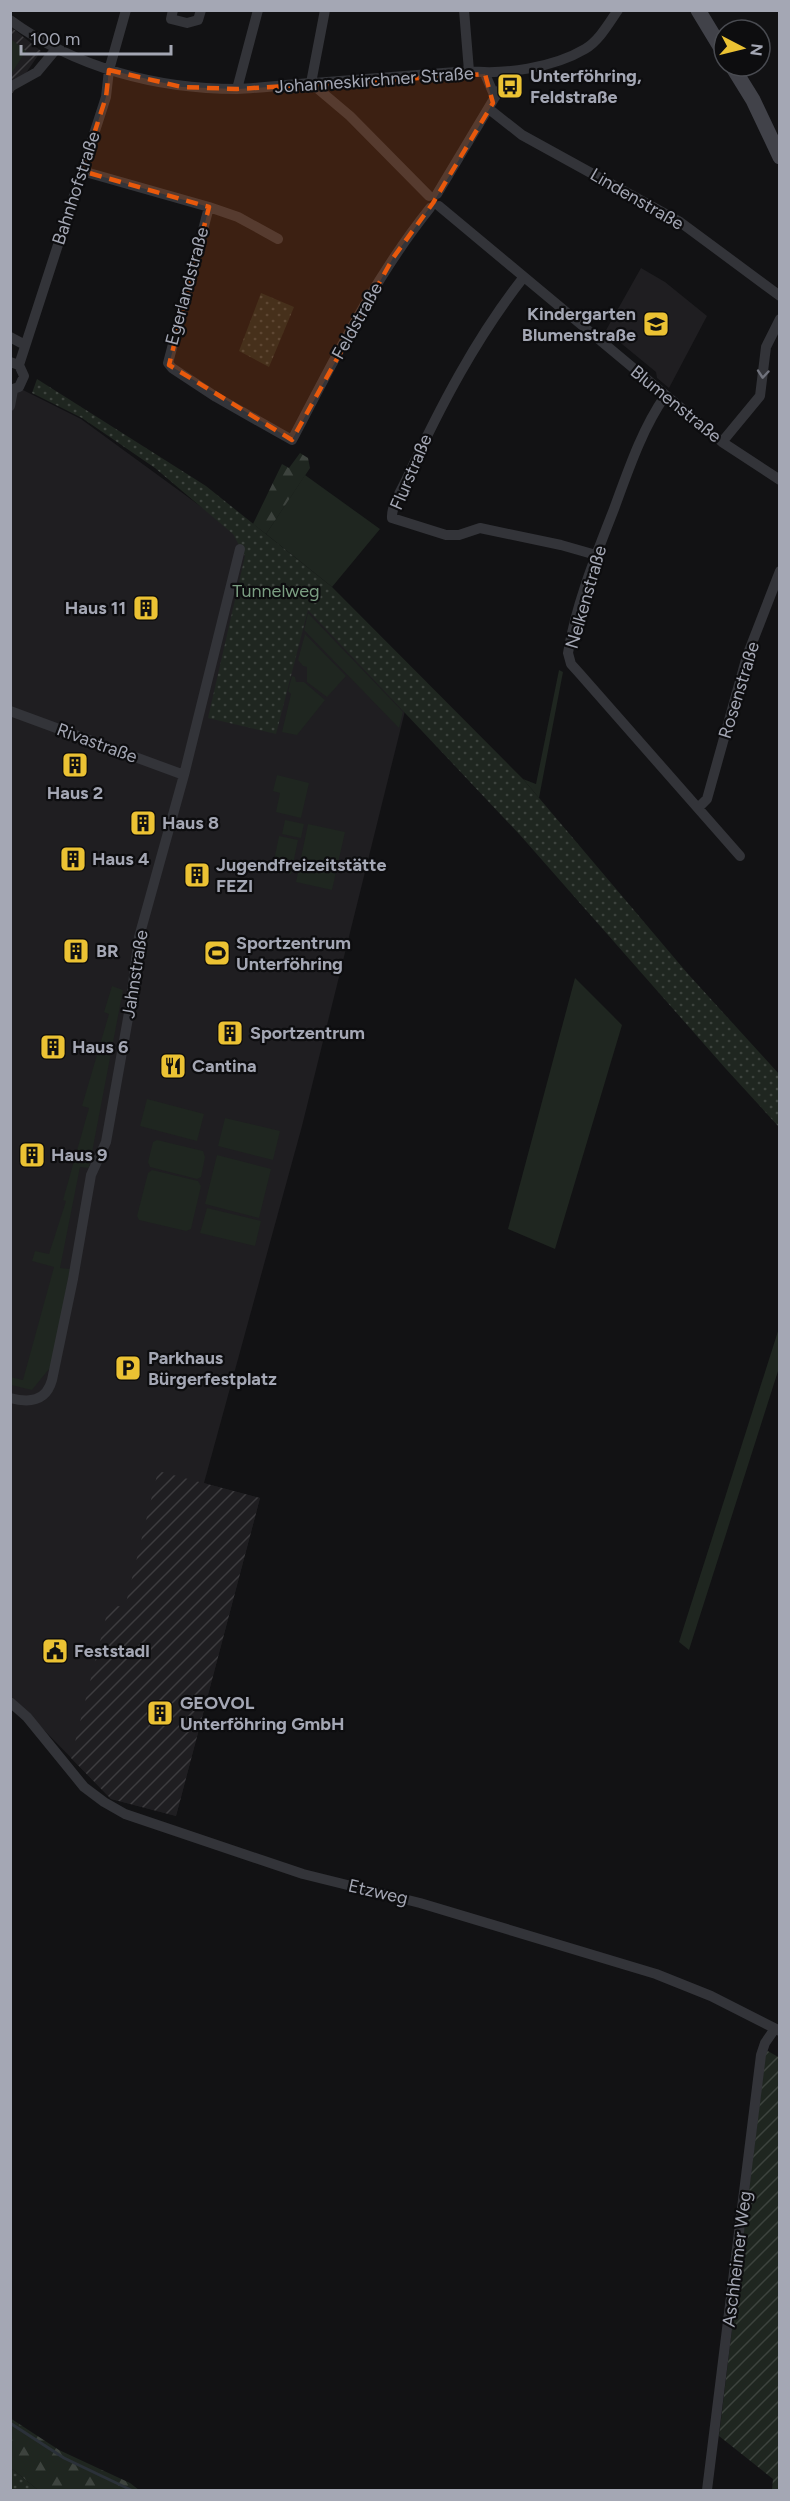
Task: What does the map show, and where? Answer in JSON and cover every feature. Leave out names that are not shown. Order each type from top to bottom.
[{"type":"main road","points":[[698,10],[712,33]]},
{"type":"main road","points":[[739,78],[753,100],[780,157]]},
{"type":"street","name":"Bahnhofstraße","points":[[12,390],[19,387],[23,380],[23,372],[15,363],[25,345],[106,97],[109,70],[126,10]]},
{"type":"street","points":[[173,10],[171,19],[187,23],[198,20],[201,10]]},
{"type":"street","points":[[237,89],[258,10]]},
{"type":"street","points":[[325,10],[311,83],[350,116],[433,195]]},
{"type":"street","points":[[464,10],[469,71]]},
{"type":"street","name":"Johanneskirchner Straße","points":[[10,20],[57,48],[109,70],[182,87],[237,89],[469,71],[485,74],[502,70],[513,72],[560,60],[586,48],[602,33],[618,10]]},
{"type":"street","points":[[10,87],[37,72],[57,48]]},
{"type":"street","points":[[435,207],[426,202],[433,195],[513,72]]},
{"type":"street","points":[[485,74],[495,97]]},
{"type":"street","name":"Lindenstraße","points":[[489,109],[522,135],[680,222],[780,296]]},
{"type":"street","points":[[82,171],[238,217],[278,239]]},
{"type":"street","name":"Egerlandstraße","points":[[209,207],[168,363],[216,397],[292,440]]},
{"type":"street","name":"Blumenstraße","points":[[435,207],[722,442],[780,480]]},
{"type":"street","name":"Feldstraße","points":[[292,440],[381,277],[435,207]]},
{"type":"street","name":"Flurstraße","points":[[523,278],[466,363],[435,418],[396,503],[392,518],[446,535],[459,535],[480,528],[561,544],[596,555]]},
{"type":"street","points":[[722,442],[760,396],[766,348],[780,319]]},
{"type":"street","points":[[10,337],[25,345]]},
{"type":"street","points":[[10,406],[12,390]]},
{"type":"street","name":"Nelkenstraße","points":[[665,396],[658,406],[628,471],[596,555],[568,653],[571,664],[740,856]]},
{"type":"street","name":"Jahnstraße","points":[[10,1398],[30,1402],[40,1398],[50,1388],[73,1279],[91,1175],[106,1142],[130,1007],[139,936],[184,775],[240,549]]},
{"type":"street","name":"Rosenstraße","points":[[698,808],[707,799],[747,656],[780,571]]},
{"type":"street","name":"Rivastraße","points":[[10,711],[184,775]]},
{"type":"street","name":"Etzweg","points":[[10,1702],[27,1717],[84,1787],[124,1814],[303,1874],[420,1903],[656,1974],[711,1996],[777,2031]]},
{"type":"street","name":"Aschheimer Weg","points":[[707,2490],[762,2055],[765,2043],[777,2031]]},
{"type":"highlighted area","points":[[109,70],[182,87],[237,89],[485,74],[493,103],[433,203],[393,258],[292,440],[169,365],[209,207],[82,171],[106,97]]},
{"type":"shaded area","points":[[11,27],[41,51],[11,95]]},
{"type":"shaded area","name":"Kindergarten Blumenstraße","points":[[641,268],[665,282],[707,316],[669,388],[657,378],[656,372],[605,332]]},
{"type":"shaded area","points":[[11,384],[81,419],[240,535],[405,711],[302,1126],[204,1483],[260,1498],[176,1816],[111,1799],[11,1696]]},
{"type":"shaded area","points":[[158,1471],[260,1498],[176,1816],[111,1799],[71,1758],[109,1605],[125,1607]]},
{"type":"green space","points":[[11,39],[26,51],[11,74]]},
{"type":"green space","points":[[261,293],[294,307],[269,367],[239,351]]},
{"type":"green space","name":"Tunnelweg","points":[[37,379],[206,486],[332,587],[523,779],[688,974],[779,1074],[779,1127],[520,835],[308,610],[276,734],[208,718],[245,556],[233,534],[155,468],[82,418],[32,393]]},
{"type":"green space","points":[[300,453],[308,458],[310,468],[266,534],[253,524],[282,464],[289,468]]},
{"type":"green space","points":[[305,475],[380,529],[332,587],[266,534]]},
{"type":"green space","points":[[308,613],[403,712],[399,728],[304,630]]},
{"type":"green space","points":[[305,634],[346,676],[327,697],[307,682],[307,667],[298,660]]},
{"type":"green space","points":[[559,670],[563,672],[539,798],[523,779],[536,784]]},
{"type":"green space","points":[[292,676],[295,677],[296,682],[304,682],[325,700],[297,735],[282,732],[291,694],[288,691]]},
{"type":"green space","points":[[277,775],[309,783],[301,818],[276,812],[280,793],[273,791]]},
{"type":"green space","points":[[285,820],[304,824],[301,838],[282,834]]},
{"type":"green space","points":[[308,824],[345,832],[332,890],[296,882]]},
{"type":"green space","points":[[279,836],[298,840],[291,874],[272,870]]},
{"type":"green space","points":[[575,978],[622,1025],[555,1249],[508,1229]]},
{"type":"green space","points":[[112,986],[123,990],[89,1168],[80,1167],[60,1268],[70,1269],[53,1364],[32,1390],[11,1385],[10,1377],[23,1380],[54,1267],[32,1261],[35,1251],[49,1254],[66,1201],[63,1200],[89,1108],[82,1106],[109,1014],[104,1012]]},
{"type":"green space","points":[[147,1099],[204,1114],[197,1141],[140,1126]]},
{"type":"green space","points":[[225,1118],[280,1131],[273,1160],[218,1146]]},
{"type":"green space","points":[[157,1140],[203,1151],[205,1157],[201,1177],[197,1179],[150,1167],[148,1162],[153,1142]]},
{"type":"green space","points":[[217,1155],[271,1169],[259,1218],[205,1204]]},
{"type":"green space","points":[[152,1170],[198,1181],[201,1186],[191,1229],[186,1231],[139,1220],[137,1216],[148,1173]]},
{"type":"green space","points":[[207,1208],[261,1221],[255,1246],[200,1233]]},
{"type":"green space","points":[[779,1328],[779,1368],[689,1650],[679,1642]]},
{"type":"green space","points":[[766,2050],[780,2058],[779,2490],[772,2490],[773,2479],[719,2436]]},
{"type":"green space","points":[[10,2418],[59,2450],[130,2483],[139,2490],[38,2490],[11,2468]]},
{"type":"green space","points":[[11,2468],[38,2490],[11,2490]]},
{"type":"waterway","points":[[10,2423],[64,2458],[131,2490]]},
{"type":"place","name":"Unterföhring, Feldstraße","points":[[510,86]]},
{"type":"place","name":"Kindergarten Blumenstraße","points":[[656,324]]},
{"type":"place","name":"Haus 11","points":[[146,608]]},
{"type":"place","name":"Haus 2","points":[[75,765]]},
{"type":"place","name":"Haus 8","points":[[143,823]]},
{"type":"place","name":"Haus 4","points":[[73,859]]},
{"type":"place","name":"Jugendfreizeitstätte FEZI","points":[[197,875]]},
{"type":"place","name":"BR","points":[[76,951]]},
{"type":"place","name":"Sportzentrum Unterföhring","points":[[217,953]]},
{"type":"place","name":"Sportzentrum","points":[[230,1033]]},
{"type":"place","name":"Haus 6","points":[[53,1047]]},
{"type":"place","name":"Cantina","points":[[173,1066]]},
{"type":"place","name":"Haus 9","points":[[32,1155]]},
{"type":"place","name":"Parkhaus Bürgerfestplatz","points":[[128,1368]]},
{"type":"place","name":"Feststadl","points":[[55,1651]]},
{"type":"place","name":"GEOVOL Unterföhring GmbH","points":[[160,1713]]}]
